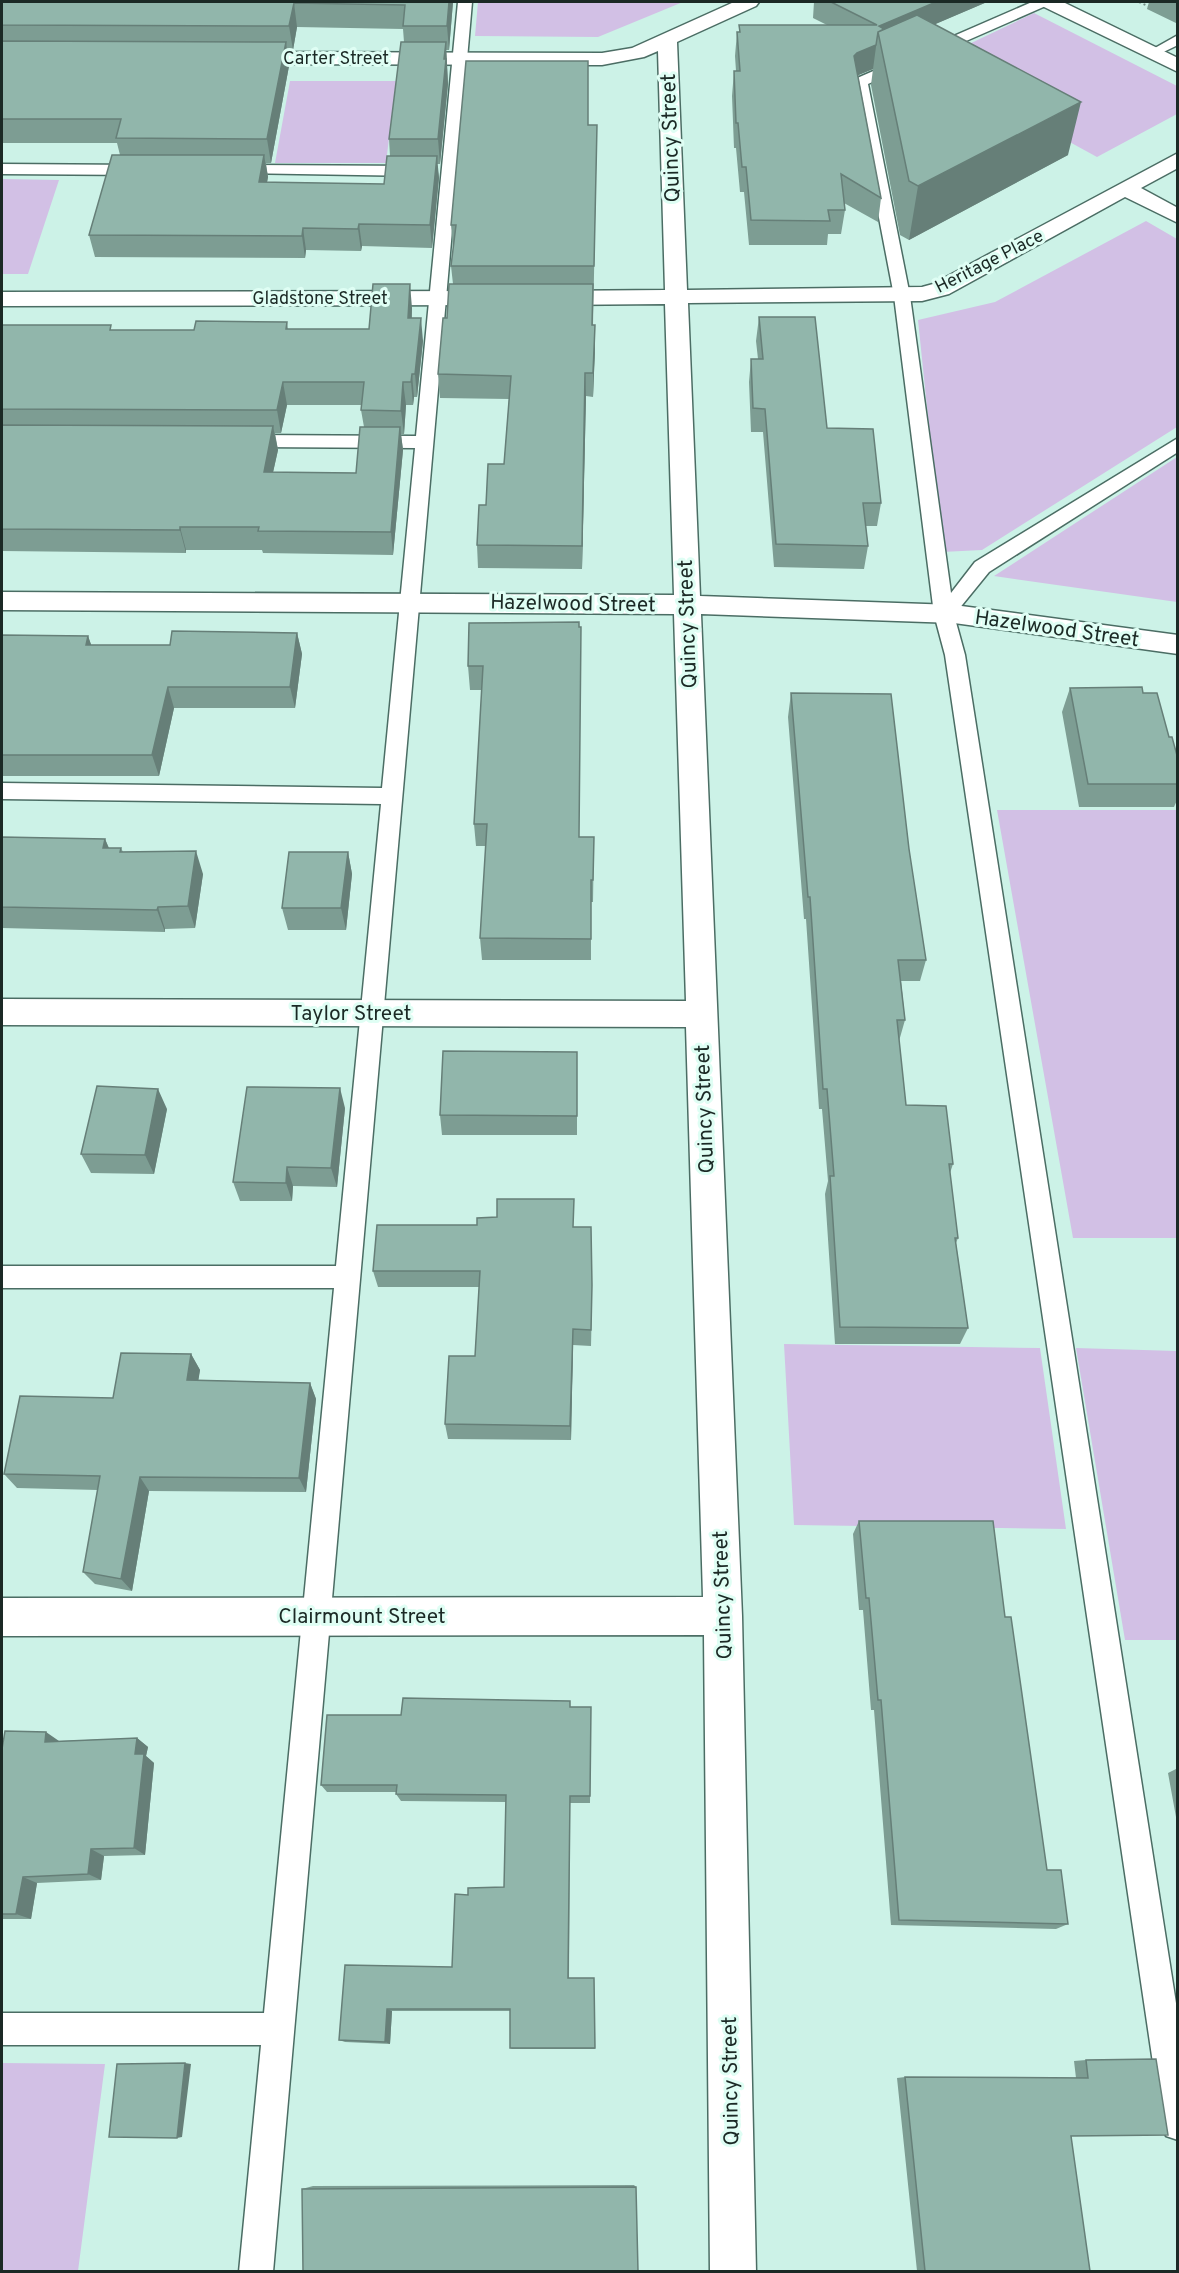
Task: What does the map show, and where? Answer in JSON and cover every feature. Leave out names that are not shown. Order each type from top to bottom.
[{"type":"street","points":[[667,38],[749,2]]},
{"type":"street","points":[[1049,2],[1178,66]]},
{"type":"street","name":"Carter Street","points":[[225,58],[602,58],[637,53],[667,38]]},
{"type":"street","name":"Quincy Street","points":[[667,38],[723,1616],[733,2271]]},
{"type":"street","name":"Heritage Place","points":[[675,297],[902,296],[941,289],[1178,159]]},
{"type":"street","points":[[1125,188],[1178,217]]},
{"type":"street","name":"Gladstone Street","points":[[2,299],[675,297]]},
{"type":"street","name":"Hazelwood Street","points":[[2,601],[633,603],[944,614],[1178,645]]},
{"type":"street","name":"Taylor Street","points":[[2,1012],[700,1014]]},
{"type":"street","name":"Clairmount Street","points":[[2,1617],[723,1616]]},
{"type":"lane","points":[[256,2271],[465,2]]},
{"type":"lane","points":[[1043,2],[860,82],[902,296],[944,614],[955,655],[1172,2043],[1178,2124]]},
{"type":"lane","points":[[1153,53],[1178,39]]},
{"type":"lane","points":[[2,169],[155,170]]},
{"type":"lane","points":[[225,170],[449,171]]},
{"type":"lane","points":[[224,441],[424,442]]},
{"type":"lane","points":[[944,614],[982,567],[1178,444]]},
{"type":"lane","points":[[2,791],[392,796]]},
{"type":"lane","points":[[2,1277],[346,1277]]},
{"type":"lane","points":[[2,2029],[278,2029]]},
{"type":"path","points":[[1139,2],[1151,7]]},
{"type":"shaded area","points":[[478,2],[683,2],[598,37],[475,36]]},
{"type":"shaded area","points":[[1034,13],[1177,86],[1177,114],[1097,157],[927,64]]},
{"type":"shaded area","points":[[290,81],[396,81],[386,163],[275,163]]},
{"type":"shaded area","points":[[2,179],[59,180],[28,274],[2,274]]},
{"type":"shaded area","points":[[1146,221],[1177,239],[1177,427],[982,550],[942,552],[918,320],[995,302]]},
{"type":"shaded area","points":[[1177,457],[1177,602],[994,576]]},
{"type":"shaded area","points":[[997,810],[1177,810],[1177,1238],[1073,1238]]},
{"type":"shaded area","points":[[784,1344],[1040,1348],[1066,1529],[794,1525]]},
{"type":"shaded area","points":[[1076,1348],[1177,1351],[1177,1640],[1125,1640]]},
{"type":"shaded area","points":[[2,2063],[105,2064],[78,2271],[2,2271]]},
{"type":"building","points":[[2,2],[449,2],[447,26],[403,26],[405,5],[294,3],[289,26],[2,25]]},
{"type":"building","points":[[831,2],[936,2],[879,26],[884,29],[878,32],[876,45],[854,56],[881,198],[841,174],[845,210],[828,210],[830,221],[751,220],[746,167],[742,167],[738,123],[736,123],[734,71],[740,71],[737,32],[740,32],[739,25],[877,25]]},
{"type":"building","points":[[917,15],[1081,102],[918,186],[909,181],[878,32]]},
{"type":"building","points":[[2,41],[286,42],[267,139],[116,138],[121,119],[2,119]]},
{"type":"building","points":[[401,42],[446,42],[438,139],[389,139]]},
{"type":"building","points":[[466,61],[588,61],[588,125],[597,125],[594,266],[451,266],[456,225],[451,225]]},
{"type":"building","points":[[112,155],[264,155],[259,182],[384,184],[387,156],[437,156],[430,225],[359,224],[358,229],[303,228],[302,236],[89,235]]},
{"type":"building","points":[[373,284],[410,284],[408,318],[421,318],[415,374],[412,374],[411,382],[403,382],[401,411],[361,410],[364,382],[283,382],[277,410],[2,409],[2,325],[111,325],[110,330],[194,330],[196,321],[287,322],[286,329],[369,329]]},
{"type":"building","points":[[449,284],[593,284],[592,325],[595,325],[593,373],[585,373],[582,546],[477,545],[479,505],[486,505],[488,464],[504,464],[511,376],[438,374],[443,318],[447,318]]},
{"type":"building","points":[[759,317],[815,317],[827,428],[873,429],[881,503],[863,503],[868,546],[776,544],[765,409],[753,408],[751,359],[763,359]]},
{"type":"building","points":[[2,425],[273,426],[264,472],[356,473],[360,427],[400,427],[391,532],[258,531],[259,527],[180,527],[180,530],[2,529]]},
{"type":"building","points":[[579,622],[579,627],[581,627],[579,837],[594,837],[591,939],[480,938],[487,824],[474,824],[483,666],[468,666],[469,623]]},
{"type":"building","points":[[172,631],[297,633],[290,687],[168,687],[152,755],[2,755],[2,635],[88,636],[86,645],[170,645]]},
{"type":"building","points":[[1142,687],[1143,693],[1157,693],[1169,737],[1172,737],[1178,759],[1178,784],[1088,784],[1070,688]]},
{"type":"building","points":[[791,693],[891,694],[909,849],[926,960],[898,960],[905,1020],[897,1020],[906,1105],[946,1106],[953,1164],[949,1164],[958,1238],[955,1238],[968,1328],[840,1327],[830,1176],[834,1176],[827,1089],[823,1089],[810,897],[808,897]]},
{"type":"building","points":[[2,837],[105,839],[103,848],[121,848],[120,852],[196,851],[188,906],[158,907],[157,910],[2,907]]},
{"type":"building","points":[[289,852],[348,852],[341,908],[282,908]]},
{"type":"building","points":[[443,1051],[577,1052],[577,1116],[440,1115]]},
{"type":"building","points":[[97,1086],[158,1089],[145,1155],[81,1154]]},
{"type":"building","points":[[247,1087],[340,1088],[331,1168],[287,1167],[286,1183],[233,1182]]},
{"type":"building","points":[[497,1199],[574,1199],[573,1227],[591,1227],[591,1330],[573,1329],[570,1426],[445,1424],[449,1356],[475,1356],[480,1271],[373,1271],[377,1225],[477,1225],[477,1218],[497,1217]]},
{"type":"building","points":[[121,1353],[191,1354],[187,1380],[310,1383],[299,1478],[140,1477],[121,1579],[83,1572],[100,1476],[4,1474],[20,1396],[113,1398]]},
{"type":"building","points":[[859,1521],[993,1521],[1005,1617],[1011,1617],[1047,1870],[1061,1870],[1068,1924],[899,1920],[881,1700],[878,1700],[869,1598],[866,1598]]},
{"type":"building","points":[[403,1698],[570,1701],[570,1707],[591,1707],[590,1796],[570,1796],[568,1978],[594,1978],[595,2048],[510,2048],[510,2009],[387,2009],[385,2042],[339,2040],[345,1965],[452,1967],[455,1894],[468,1895],[468,1888],[504,1887],[506,1795],[396,1794],[397,1785],[321,1785],[327,1715],[401,1715]]},
{"type":"building","points":[[5,1731],[46,1732],[45,1742],[137,1738],[135,1754],[144,1754],[134,1848],[91,1849],[88,1874],[23,1877],[16,1914],[2,1914],[2,1749]]},
{"type":"building","points":[[1156,2059],[1168,2135],[1071,2136],[1090,2271],[925,2271],[905,2077],[1088,2078],[1086,2060]]},
{"type":"building","points":[[185,2063],[177,2138],[109,2137],[117,2064]]},
{"type":"building","points":[[636,2187],[638,2271],[303,2271],[302,2189]]}]
